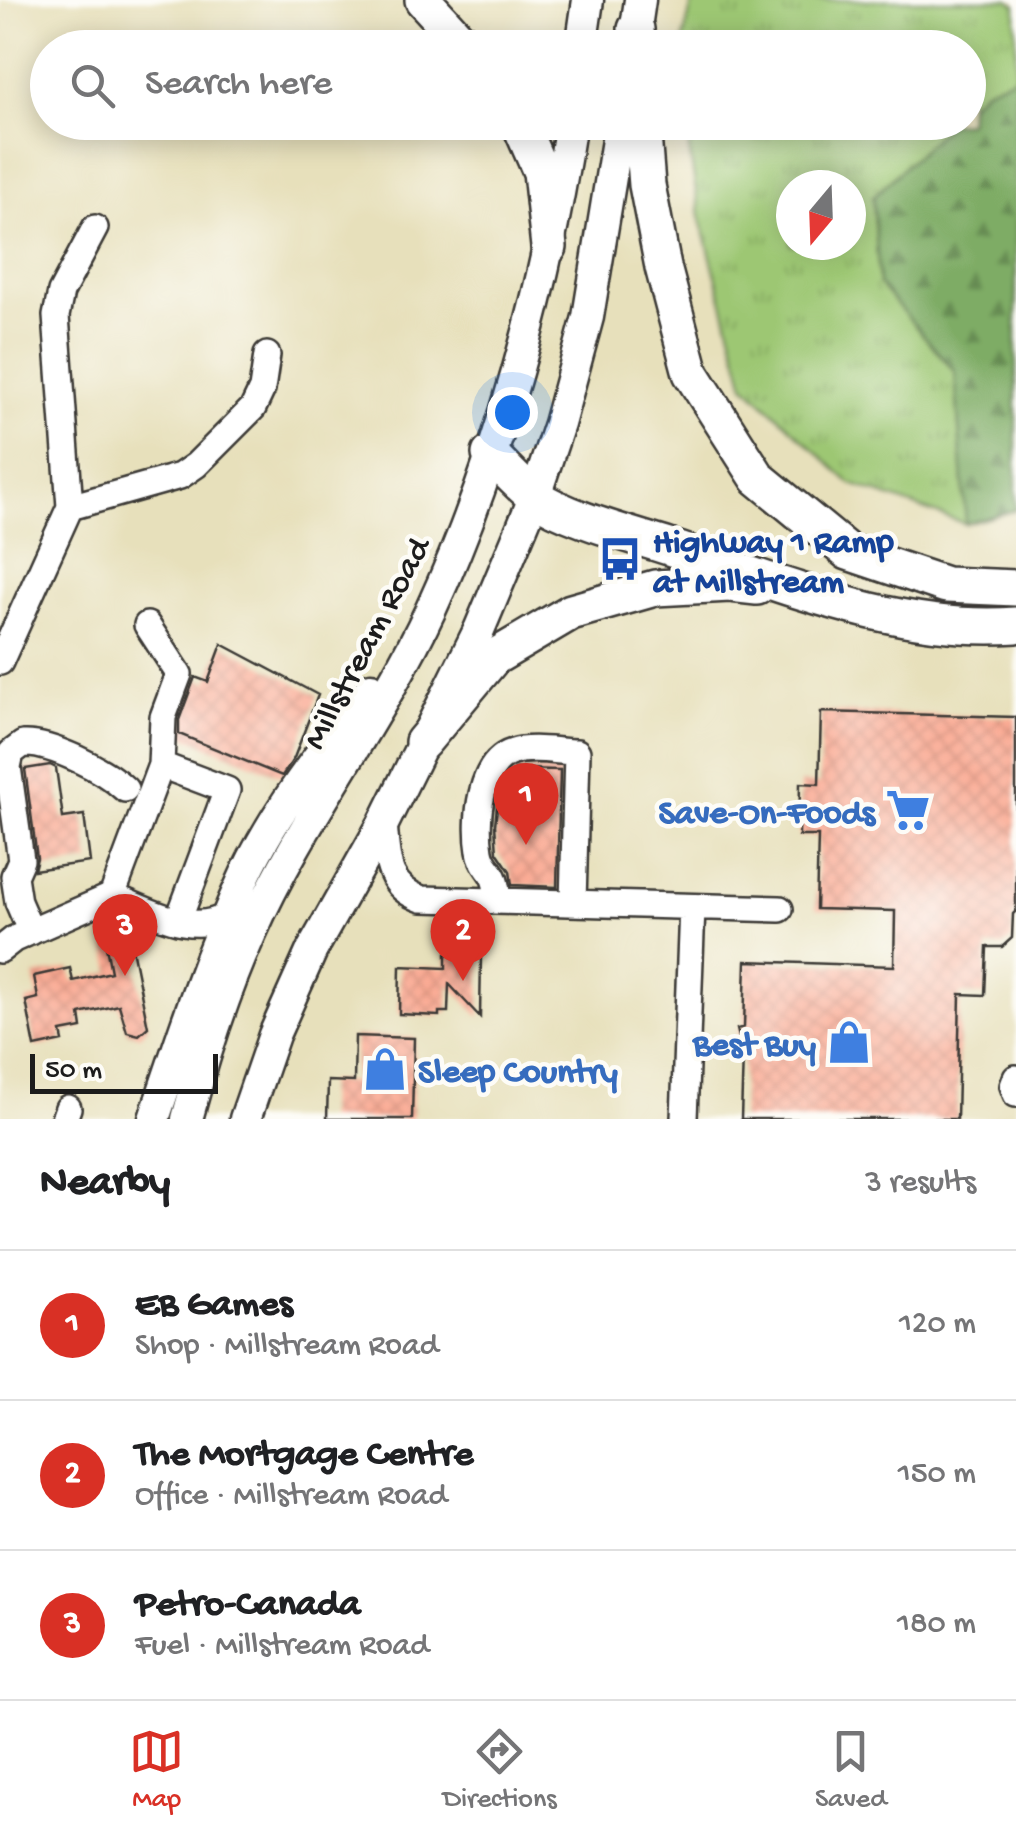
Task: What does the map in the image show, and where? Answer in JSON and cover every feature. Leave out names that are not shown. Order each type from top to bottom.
[{"type":"highway","points":[[423,0],[450,30]]},
{"type":"highway","points":[[527,140],[542,172],[549,247]]},
{"type":"highway","points":[[644,140],[650,203],[691,374],[758,478],[848,552],[946,585],[1016,588]]},
{"type":"highway","points":[[490,454],[535,496],[590,521],[902,618],[985,628],[1016,625]]},
{"type":"highway","points":[[423,742],[493,658],[571,612],[655,588],[730,584],[810,592]]},
{"type":"main road","points":[[584,30],[588,0]]},
{"type":"main road","name":"Millstream Road","points":[[187,1119],[208,1044],[251,932],[431,610],[468,520],[511,388],[549,247],[568,140]]},
{"type":"main road","points":[[253,1111],[312,950],[384,822],[480,630],[535,496],[588,317],[617,140]]},
{"type":"main road","points":[[154,1119],[199,983],[248,870],[310,767],[431,610]]},
{"type":"street","points":[[0,662],[70,506],[56,316],[61,292],[95,228]]},
{"type":"street","points":[[70,506],[180,476],[196,466],[254,408],[262,388],[267,355]]},
{"type":"street","points":[[0,950],[31,932],[74,920],[112,896],[137,793],[161,765],[162,717],[179,674],[147,625]]},
{"type":"street","points":[[31,932],[14,876],[20,860],[8,762],[15,748],[23,744],[44,746],[111,776],[137,793]]},
{"type":"street","points":[[497,901],[498,880],[479,850],[480,801],[490,774],[507,754],[518,750],[577,752],[573,903]]},
{"type":"street","points":[[160,919],[227,790],[161,765]]},
{"type":"street","points":[[384,822],[388,866],[396,884],[422,899],[780,909]]},
{"type":"street","points":[[112,896],[160,919],[211,926],[228,915]]},
{"type":"street","points":[[684,1119],[692,906]]},
{"type":"street","points":[[1016,1078],[1016,1094]]},
{"type":"green space","points":[[693,0],[1009,0],[1016,5],[1016,76],[986,89],[986,30],[686,30]]},
{"type":"green space","points":[[1016,76],[1016,510],[966,524],[955,372],[879,284],[873,197],[932,140],[986,140],[986,89]]},
{"type":"green space","points":[[688,140],[932,140],[873,197],[879,284],[955,372],[966,524],[851,484],[745,385],[700,216]]},
{"type":"building","points":[[222,644],[318,695],[294,758],[282,776],[179,734],[179,720],[195,677],[208,682]]},
{"type":"building","points":[[821,712],[1016,717],[1016,911],[1012,938],[1002,947],[987,947],[985,995],[960,994],[957,1119],[741,1119],[743,1054],[737,1029],[744,1027],[746,961],[894,966],[895,911],[816,909],[818,836],[799,836],[800,783],[819,784]]},
{"type":"building","points":[[50,765],[56,768],[63,818],[84,815],[90,862],[34,870],[37,858],[25,769]]},
{"type":"building","points":[[516,769],[560,770],[557,887],[512,885],[510,871],[497,852],[498,798],[506,777]]},
{"type":"building","points":[[112,914],[126,919],[148,1027],[139,1035],[127,1032],[119,1005],[80,1014],[82,1028],[61,1032],[63,1041],[35,1047],[26,1001],[38,998],[34,976],[70,968],[73,981],[111,972],[101,921]]},
{"type":"building","points":[[446,954],[481,955],[480,1017],[449,984],[448,1012],[439,1012],[439,1016],[399,1014],[400,966],[446,968]]},
{"type":"building","name":"Sleep Country","points":[[355,1036],[414,1038],[412,1119],[327,1119],[328,1081],[354,1082]]},
{"type":"place","name":"Highway 1 Ramp at Millstream","points":[[620,559]]},
{"type":"place","name":"Save-On-Foods","points":[[908,810]]},
{"type":"place","name":"EB Games","points":[[526,845]]},
{"type":"place","name":"Petro-Canada","points":[[125,976]]},
{"type":"place","name":"The Mortgage Centre","points":[[463,981]]},
{"type":"place","name":"Best Buy","points":[[849,1042]]},
{"type":"place","name":"Sleep Country","points":[[385,1069]]}]
